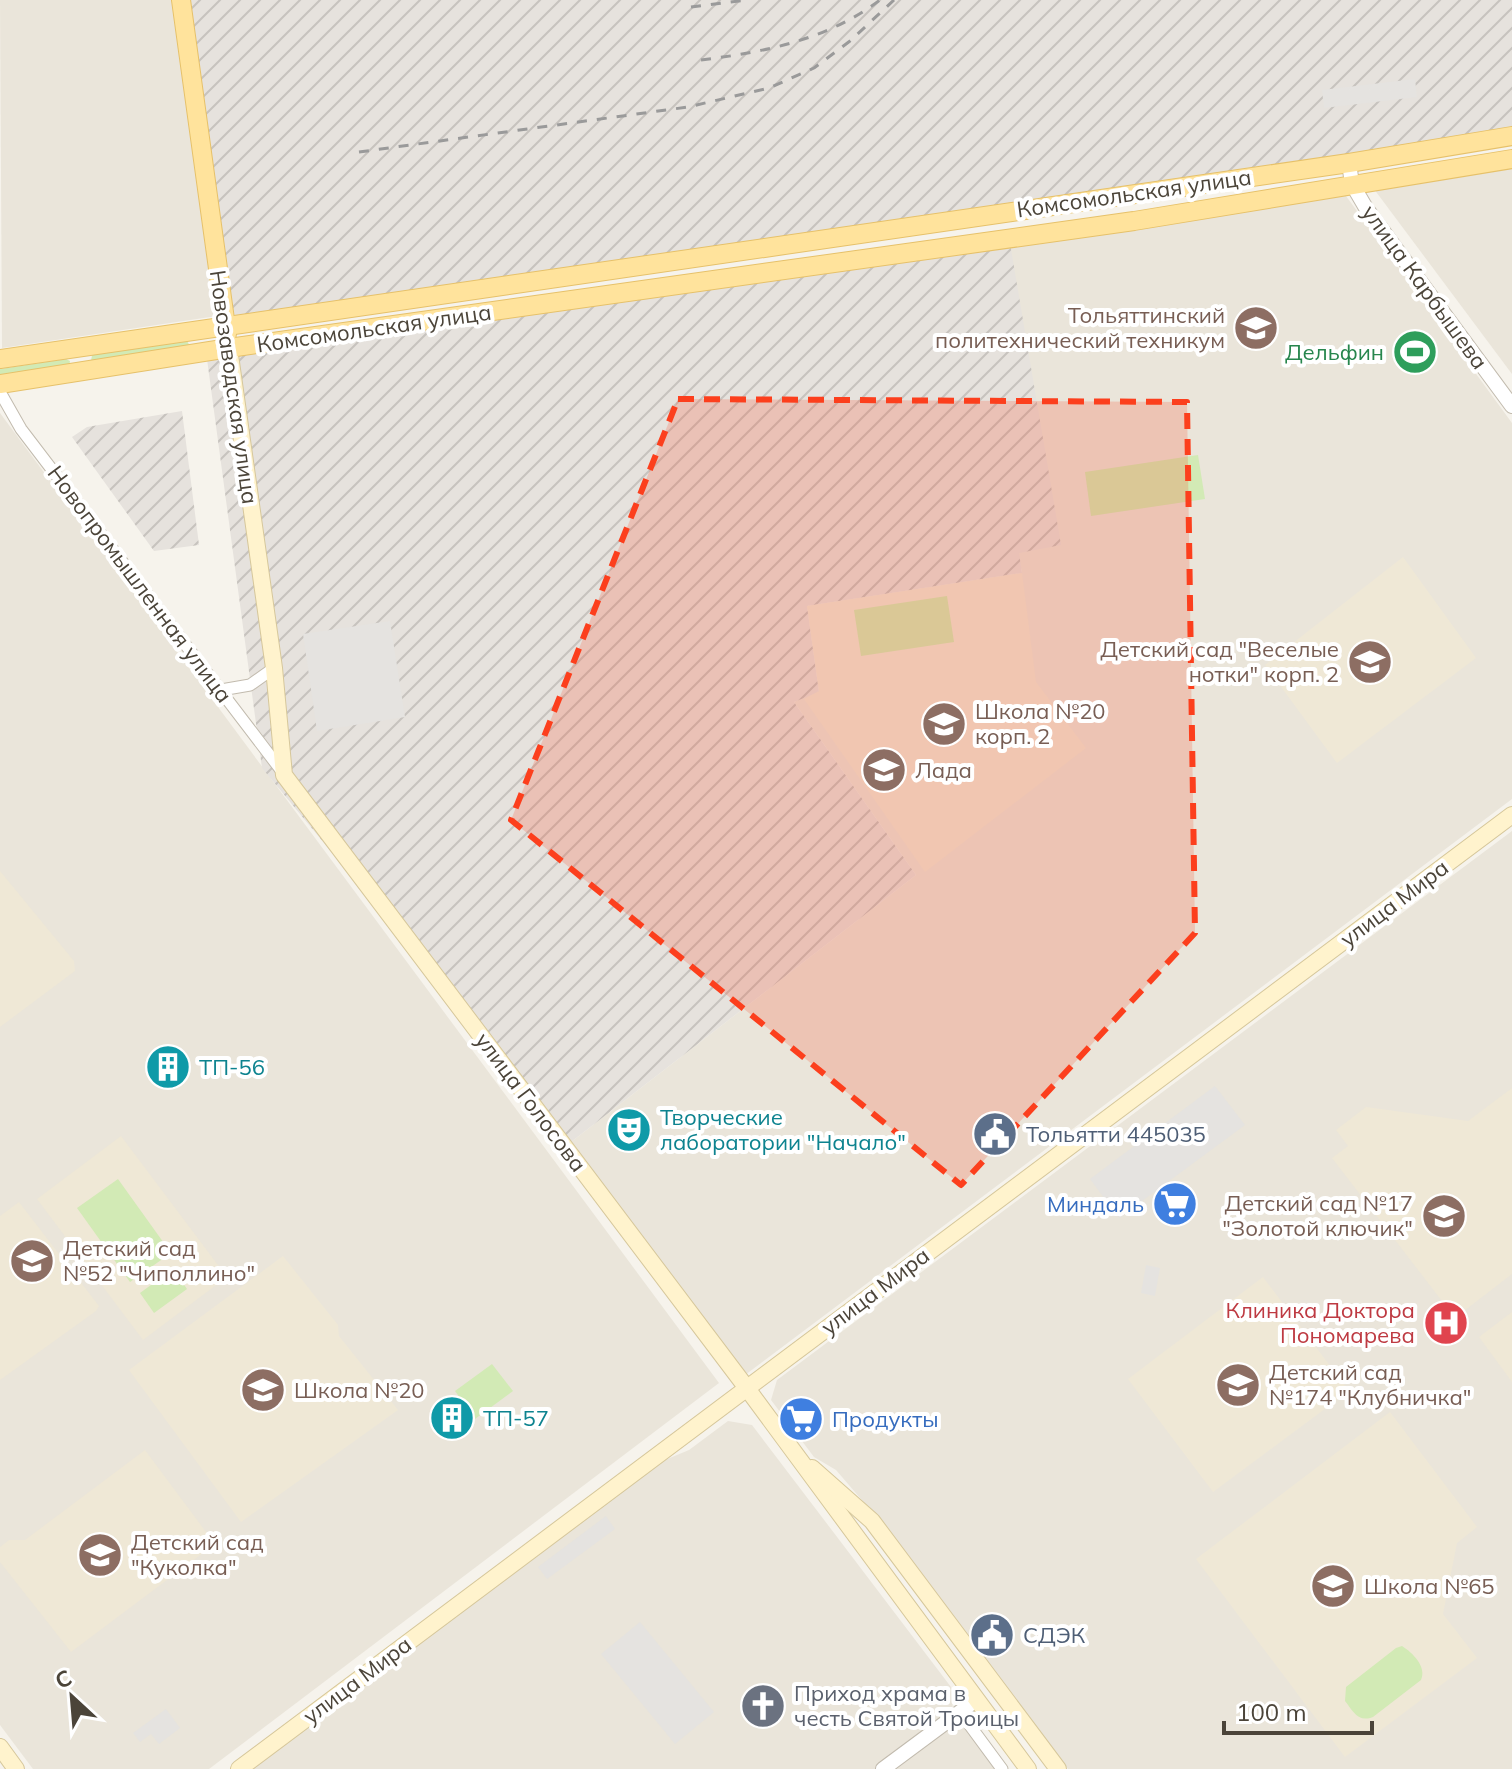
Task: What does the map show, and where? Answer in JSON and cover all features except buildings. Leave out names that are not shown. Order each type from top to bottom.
[{"type":"main road","name":"Новозаводская улица","points":[[181,0],[274,668],[284,775]]},
{"type":"main road","name":"Комсомольская улица","points":[[0,359],[1349,163],[1512,136]]},
{"type":"main road","name":"Комсомольская улица","points":[[0,384],[229,348],[1134,221],[1512,159]]},
{"type":"main road","points":[[756,247],[760,274]]},
{"type":"main road","points":[[554,277],[558,302]]},
{"type":"main road","points":[[79,347],[83,371]]},
{"type":"main road","name":"улица Голосова","points":[[284,775],[746,1387],[1028,1769]]},
{"type":"main road","name":"улица Мира","points":[[239,1769],[1512,815]]},
{"type":"main road","name":"улица Голосова","points":[[776,1430],[812,1468],[872,1521],[1058,1769]]},
{"type":"main road","points":[[853,1534],[862,1521],[872,1521]]},
{"type":"main road","points":[[0,1747],[16,1769]]},
{"type":"street","name":"улица Карбышева","points":[[1349,163],[1352,184],[1512,406]]},
{"type":"street","name":"Новопромышленная улица","points":[[0,392],[21,429],[284,775]]},
{"type":"street","points":[[221,690],[250,685],[274,668]]},
{"type":"street","points":[[883,1769],[976,1700]]},
{"type":"street","points":[[960,1712],[1002,1769]]},
{"type":"highlighted area","points":[[678,399],[1187,402],[1195,933],[961,1185],[511,820]]},
{"type":"shaded area","points":[[0,0],[172,0],[217,316],[2,348]]},
{"type":"shaded area","points":[[181,0],[1512,0],[1512,134],[225,325]]},
{"type":"shaded area","points":[[1415,79],[1417,97],[1324,108],[1322,90]]},
{"type":"shaded area","points":[[1512,163],[1512,374],[1371,185]]},
{"type":"shaded area","points":[[1346,196],[1512,423],[1512,799],[745,1375],[571,1142],[916,875],[794,702],[819,691],[807,606],[1022,573],[1018,553],[1010,243]]},
{"type":"shaded area","points":[[1010,243],[1061,545],[1019,553],[1022,573],[807,606],[819,692],[794,702],[916,875],[571,1142],[262,768],[207,359]]},
{"type":"shaded area","points":[[182,411],[199,545],[154,551],[72,437],[87,427]]},
{"type":"shaded area","points":[[0,413],[719,1383],[209,1769],[33,1769],[0,1725]]},
{"type":"shaded area","name":"Детский сад \"Веселые нотки\" корп. 2","points":[[1403,557],[1476,658],[1337,763],[1265,665]]},
{"type":"shaded area","name":"Школа №20 корп. 2","points":[[1022,573],[1036,682],[1086,748],[925,872],[804,699],[819,691],[807,606]]},
{"type":"shaded area","points":[[390,621],[405,717],[317,731],[303,634]]},
{"type":"shaded area","points":[[1512,831],[1512,1769],[1068,1769],[873,1513],[836,1470],[814,1457],[771,1400],[777,1380]]},
{"type":"shaded area","points":[[0,871],[74,961],[75,971],[0,1027]]},
{"type":"shaded area","points":[[1215,1086],[1245,1125],[1119,1218],[1090,1179]]},
{"type":"shaded area","name":"Детский сад №17 \"Золотой ключик\"","points":[[1512,1088],[1512,1274],[1455,1318],[1332,1158],[1348,1146],[1336,1130],[1366,1107],[1468,1121]]},
{"type":"shaded area","points":[[121,1136],[227,1277],[143,1340],[37,1199]]},
{"type":"shaded area","name":"Детский сад №52 \"Чиполлино\"","points":[[19,1202],[99,1306],[0,1380],[0,1216]]},
{"type":"shaded area","name":"Школа №20","points":[[283,1256],[338,1325],[339,1336],[398,1410],[241,1522],[129,1370]]},
{"type":"shaded area","points":[[1146,1265],[1160,1268],[1155,1296],[1141,1293]]},
{"type":"shaded area","name":"Детский сад №174 \"Клубничка\"","points":[[1263,1277],[1349,1391],[1213,1492],[1128,1379]]},
{"type":"shaded area","points":[[1512,1312],[1512,1382],[1479,1337]]},
{"type":"shaded area","name":"Школа №65","points":[[1390,1412],[1477,1527],[1457,1543],[1443,1614],[1477,1658],[1345,1757],[1196,1559]]},
{"type":"shaded area","points":[[728,1421],[752,1425],[951,1687],[953,1711],[875,1769],[250,1769],[665,1460],[689,1450]]},
{"type":"shaded area","name":"Детский сад \"Куколка\"","points":[[145,1450],[215,1544],[71,1652],[0,1562],[0,1547],[9,1540],[25,1540]]},
{"type":"shaded area","points":[[606,1516],[615,1529],[547,1579],[538,1567]]},
{"type":"shaded area","points":[[640,1622],[714,1712],[675,1744],[601,1654]]},
{"type":"shaded area","points":[[166,1709],[180,1728],[159,1744],[151,1734],[140,1742],[133,1733]]},
{"type":"shaded area","points":[[959,1719],[996,1769],[894,1769]]},
{"type":"green space","points":[[187,341],[190,346],[91,361],[92,355]]},
{"type":"green space","points":[[66,359],[70,361],[69,367],[0,378],[0,369]]},
{"type":"green space","points":[[1198,455],[1205,499],[1091,516],[1085,472]]},
{"type":"green space","points":[[947,596],[954,642],[861,656],[854,610]]},
{"type":"green space","points":[[118,1179],[171,1253],[130,1282],[77,1208]]},
{"type":"green space","points":[[173,1269],[187,1289],[154,1313],[140,1293]]},
{"type":"green space","points":[[492,1364],[513,1391],[475,1419],[455,1391]]},
{"type":"green space","points":[[1402,1646],[1421,1665],[1421,1680],[1373,1717],[1360,1717],[1345,1701],[1346,1687]]},
{"type":"railway","points":[[691,7],[747,0]]},
{"type":"railway","points":[[701,60],[795,42],[839,25],[880,0]]},
{"type":"railway","points":[[359,152],[688,107],[769,88],[814,68],[850,41],[894,0]]},
{"type":"place","name":"Тольяттинский политехнический техникум","points":[[1256,328]]},
{"type":"place","name":"Дельфин","points":[[1415,352]]},
{"type":"place","name":"Детский сад \"Веселые нотки\" корп. 2","points":[[1370,662]]},
{"type":"place","name":"Школа №20 корп. 2","points":[[944,724]]},
{"type":"place","name":"Лада","points":[[884,770]]},
{"type":"place","name":"ТП-56","points":[[168,1067]]},
{"type":"place","name":"Творческие лаборатории \"Начало\"","points":[[629,1130]]},
{"type":"place","name":"Тольятти 445035","points":[[995,1134]]},
{"type":"place","name":"Миндаль","points":[[1175,1204]]},
{"type":"place","name":"Детский сад №17 \"Золотой ключик\"","points":[[1444,1216]]},
{"type":"place","name":"Детский сад №52 \"Чиполлино\"","points":[[32,1261]]},
{"type":"place","name":"Клиника Доктора Пономарева","points":[[1446,1323]]},
{"type":"place","name":"Детский сад №174 \"Клубничка\"","points":[[1238,1385]]},
{"type":"place","name":"Школа №20","points":[[263,1390]]},
{"type":"place","name":"ТП-57","points":[[452,1418]]},
{"type":"place","name":"Продукты","points":[[801,1419]]},
{"type":"place","name":"Детский сад \"Куколка\"","points":[[100,1555]]},
{"type":"place","name":"Школа №65","points":[[1333,1586]]},
{"type":"place","name":"СДЭК","points":[[992,1635]]},
{"type":"place","name":"Приход храма в честь Святой Троицы","points":[[763,1706]]}]
